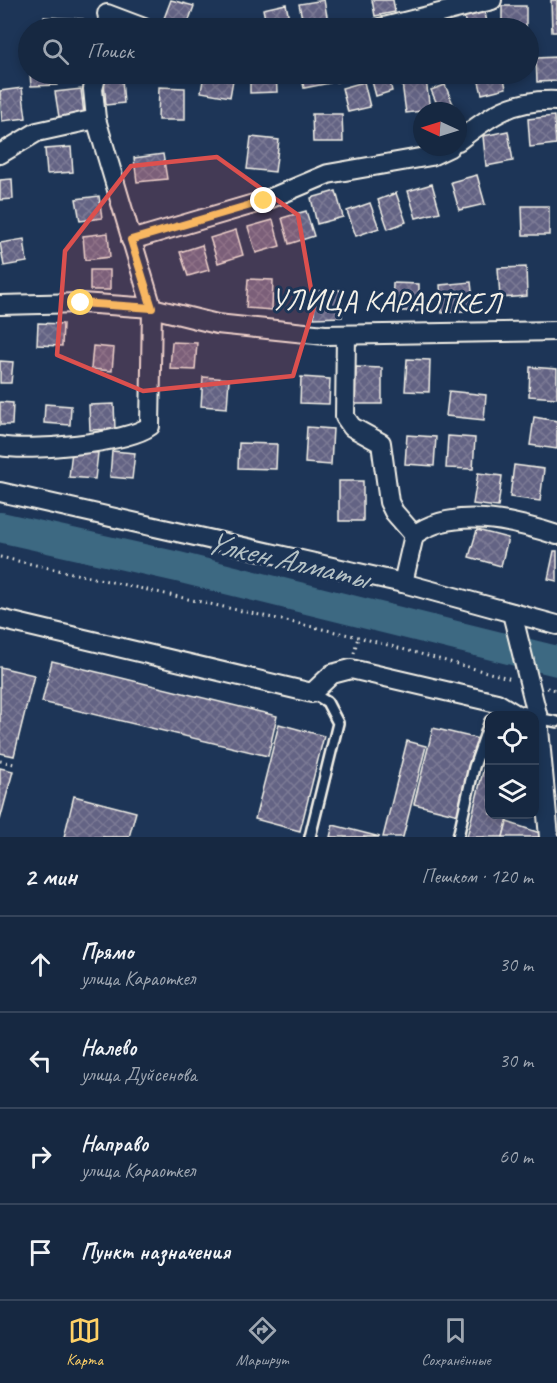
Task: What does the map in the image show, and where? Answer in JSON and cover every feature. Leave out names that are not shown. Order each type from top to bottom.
[{"type":"street","points":[[420,18],[492,0]]},
{"type":"street","points":[[0,446],[24,449],[109,439],[143,431],[150,426],[153,415],[152,308],[96,119],[94,84]]},
{"type":"street","points":[[467,134],[489,116],[505,109],[537,100],[557,101]]},
{"type":"street","points":[[0,154],[37,132],[96,119]]},
{"type":"street","points":[[131,240],[264,201],[328,174],[431,156]]},
{"type":"street","name":"УЛИЦА КАРАОТКЕЛ","points":[[0,305],[81,303],[152,308],[217,324],[346,335],[557,331]]},
{"type":"street","points":[[346,335],[345,417],[352,427],[381,443],[389,502],[394,512],[414,535]]},
{"type":"street","points":[[0,492],[403,583],[557,625]]},
{"type":"street","points":[[403,583],[414,535],[429,525],[446,520],[499,521],[557,535]]},
{"type":"street","points":[[512,613],[529,684],[528,711]]},
{"type":"street","points":[[0,619],[312,693],[332,674],[351,669],[496,703],[516,711]]},
{"type":"street","points":[[537,765],[549,837]]},
{"type":"lane","points":[[310,837],[338,723],[327,702],[312,693]]},
{"type":"lane","points":[[539,718],[557,722]]},
{"type":"lane","points":[[458,837],[474,767],[485,733]]},
{"type":"path","points":[[0,557],[358,637],[529,684]]},
{"type":"path","points":[[0,761],[14,764]]},
{"type":"highlighted area","points":[[217,157],[298,215],[314,306],[293,376],[143,391],[57,355],[65,251],[131,166]]},
{"type":"building","points":[[171,0],[194,6],[190,18],[164,18]]},
{"type":"building","points":[[324,0],[327,18],[302,18],[299,4]]},
{"type":"building","points":[[372,0],[393,0],[395,12],[375,16]]},
{"type":"building","points":[[551,0],[557,0],[557,32],[552,32]]},
{"type":"building","points":[[286,4],[289,18],[265,18],[263,9]]},
{"type":"building","points":[[502,6],[526,6],[526,18],[502,18]]},
{"type":"building","points":[[485,12],[486,18],[464,18],[464,15]]},
{"type":"building","points":[[557,57],[557,81],[539,82],[539,58]]},
{"type":"building","points":[[31,84],[57,85],[31,86]]},
{"type":"building","points":[[104,84],[122,84],[124,103],[106,105]]},
{"type":"building","points":[[202,84],[232,84],[230,97],[201,92]]},
{"type":"building","points":[[250,84],[277,84],[277,92],[250,93]]},
{"type":"building","points":[[303,84],[325,84],[304,88]]},
{"type":"building","points":[[364,84],[370,107],[348,112],[342,88]]},
{"type":"building","points":[[373,84],[390,84],[392,91],[376,96]]},
{"type":"building","points":[[402,84],[427,84],[429,102],[413,102],[413,112],[406,113]]},
{"type":"building","points":[[480,84],[505,84],[506,88],[482,94]]},
{"type":"building","points":[[445,85],[452,102],[436,102],[431,90]]},
{"type":"building","points":[[159,87],[185,88],[185,120],[158,120]]},
{"type":"building","points":[[22,88],[26,118],[2,121],[0,91]]},
{"type":"building","points":[[81,89],[84,114],[59,117],[55,92]]},
{"type":"building","points":[[312,114],[342,114],[343,142],[313,142]]},
{"type":"building","points":[[554,116],[556,144],[530,147],[528,119]]},
{"type":"building","points":[[508,131],[513,161],[486,166],[483,136]]},
{"type":"building","points":[[251,137],[279,140],[275,172],[247,169]]},
{"type":"building","points":[[71,147],[73,172],[47,174],[45,149]]},
{"type":"building","points":[[163,154],[167,179],[137,182],[134,158]]},
{"type":"building","points":[[477,175],[485,204],[459,210],[451,182]]},
{"type":"building","points":[[12,179],[13,199],[0,200],[0,180]]},
{"type":"building","points":[[432,184],[440,212],[416,218],[408,191]]},
{"type":"building","points":[[336,191],[343,217],[317,224],[311,198]]},
{"type":"building","points":[[396,193],[406,222],[388,229],[378,200]]},
{"type":"building","points":[[99,196],[102,218],[80,221],[76,199]]},
{"type":"building","points":[[370,203],[379,228],[356,236],[347,211]]},
{"type":"building","points":[[522,206],[549,206],[549,235],[523,235]]},
{"type":"building","points":[[306,211],[314,236],[289,244],[282,218]]},
{"type":"building","points":[[273,220],[280,246],[256,253],[248,227]]},
{"type":"building","points":[[236,230],[243,255],[218,263],[210,238]]},
{"type":"building","points":[[108,233],[110,257],[85,260],[83,236]]},
{"type":"building","points":[[24,239],[27,262],[4,266],[0,243]]},
{"type":"building","points":[[202,245],[209,270],[188,276],[180,252]]},
{"type":"building","points":[[526,267],[527,296],[500,298],[498,268]]},
{"type":"building","points":[[90,270],[110,270],[110,290],[90,290]]},
{"type":"building","points":[[248,279],[273,280],[272,310],[246,308]]},
{"type":"building","points":[[471,282],[474,310],[442,313],[440,285]]},
{"type":"building","points":[[393,283],[419,284],[419,311],[392,311]]},
{"type":"building","points":[[342,290],[342,317],[314,318],[314,291]]},
{"type":"building","points":[[38,323],[63,324],[62,346],[37,345]]},
{"type":"building","points":[[172,342],[197,343],[195,370],[170,369]]},
{"type":"building","points":[[93,346],[114,348],[112,371],[91,369]]},
{"type":"building","points":[[407,359],[430,360],[429,392],[405,391]]},
{"type":"building","points":[[0,361],[13,362],[11,383],[0,383]]},
{"type":"building","points":[[356,367],[382,368],[382,404],[355,404]]},
{"type":"building","points":[[530,367],[557,369],[557,398],[529,396]]},
{"type":"building","points":[[203,377],[229,379],[227,408],[201,406]]},
{"type":"building","points":[[301,377],[330,379],[329,404],[300,403]]},
{"type":"building","points":[[449,391],[486,395],[484,420],[446,416]]},
{"type":"building","points":[[0,402],[13,403],[12,425],[0,425]]},
{"type":"building","points":[[45,404],[71,406],[70,425],[44,423]]},
{"type":"building","points":[[114,404],[115,429],[90,430],[89,405]]},
{"type":"building","points":[[534,417],[557,421],[557,449],[530,445]]},
{"type":"building","points":[[307,427],[333,429],[331,465],[305,463]]},
{"type":"building","points":[[407,435],[436,437],[434,466],[405,464]]},
{"type":"building","points":[[448,436],[475,438],[473,469],[446,468]]},
{"type":"building","points":[[239,443],[277,444],[276,469],[238,468]]},
{"type":"building","points":[[72,451],[98,453],[95,479],[69,477]]},
{"type":"building","points":[[112,451],[135,453],[132,479],[110,477]]},
{"type":"building","points":[[514,465],[544,469],[540,501],[510,497]]},
{"type":"building","points":[[478,473],[502,476],[498,507],[473,504]]},
{"type":"building","points":[[339,481],[363,481],[363,521],[339,521]]},
{"type":"building","points":[[477,530],[508,538],[501,566],[469,557]]},
{"type":"building","points":[[554,551],[557,551],[557,581],[548,579]]},
{"type":"building","points":[[52,661],[277,716],[268,756],[42,702]]},
{"type":"building","points":[[0,667],[34,675],[14,756],[0,753]]},
{"type":"building","points":[[279,724],[324,736],[300,831],[255,819]]},
{"type":"building","points":[[433,728],[479,739],[459,815],[414,804]]},
{"type":"building","points":[[407,741],[426,746],[403,837],[383,837]]},
{"type":"building","points":[[484,767],[485,819],[508,819],[503,837],[467,837]]},
{"type":"building","points":[[0,768],[13,771],[0,820]]},
{"type":"building","points":[[74,796],[136,812],[129,837],[64,837]]},
{"type":"building","points":[[507,822],[540,833],[539,837],[503,837]]},
{"type":"building","points":[[333,825],[380,837],[330,837]]},
{"type":"waterway","name":"Үлкен Алматы","points":[[0,527],[178,567],[557,661]]},
{"type":"route","points":[[81,303],[152,308],[131,240],[264,201]]}]
